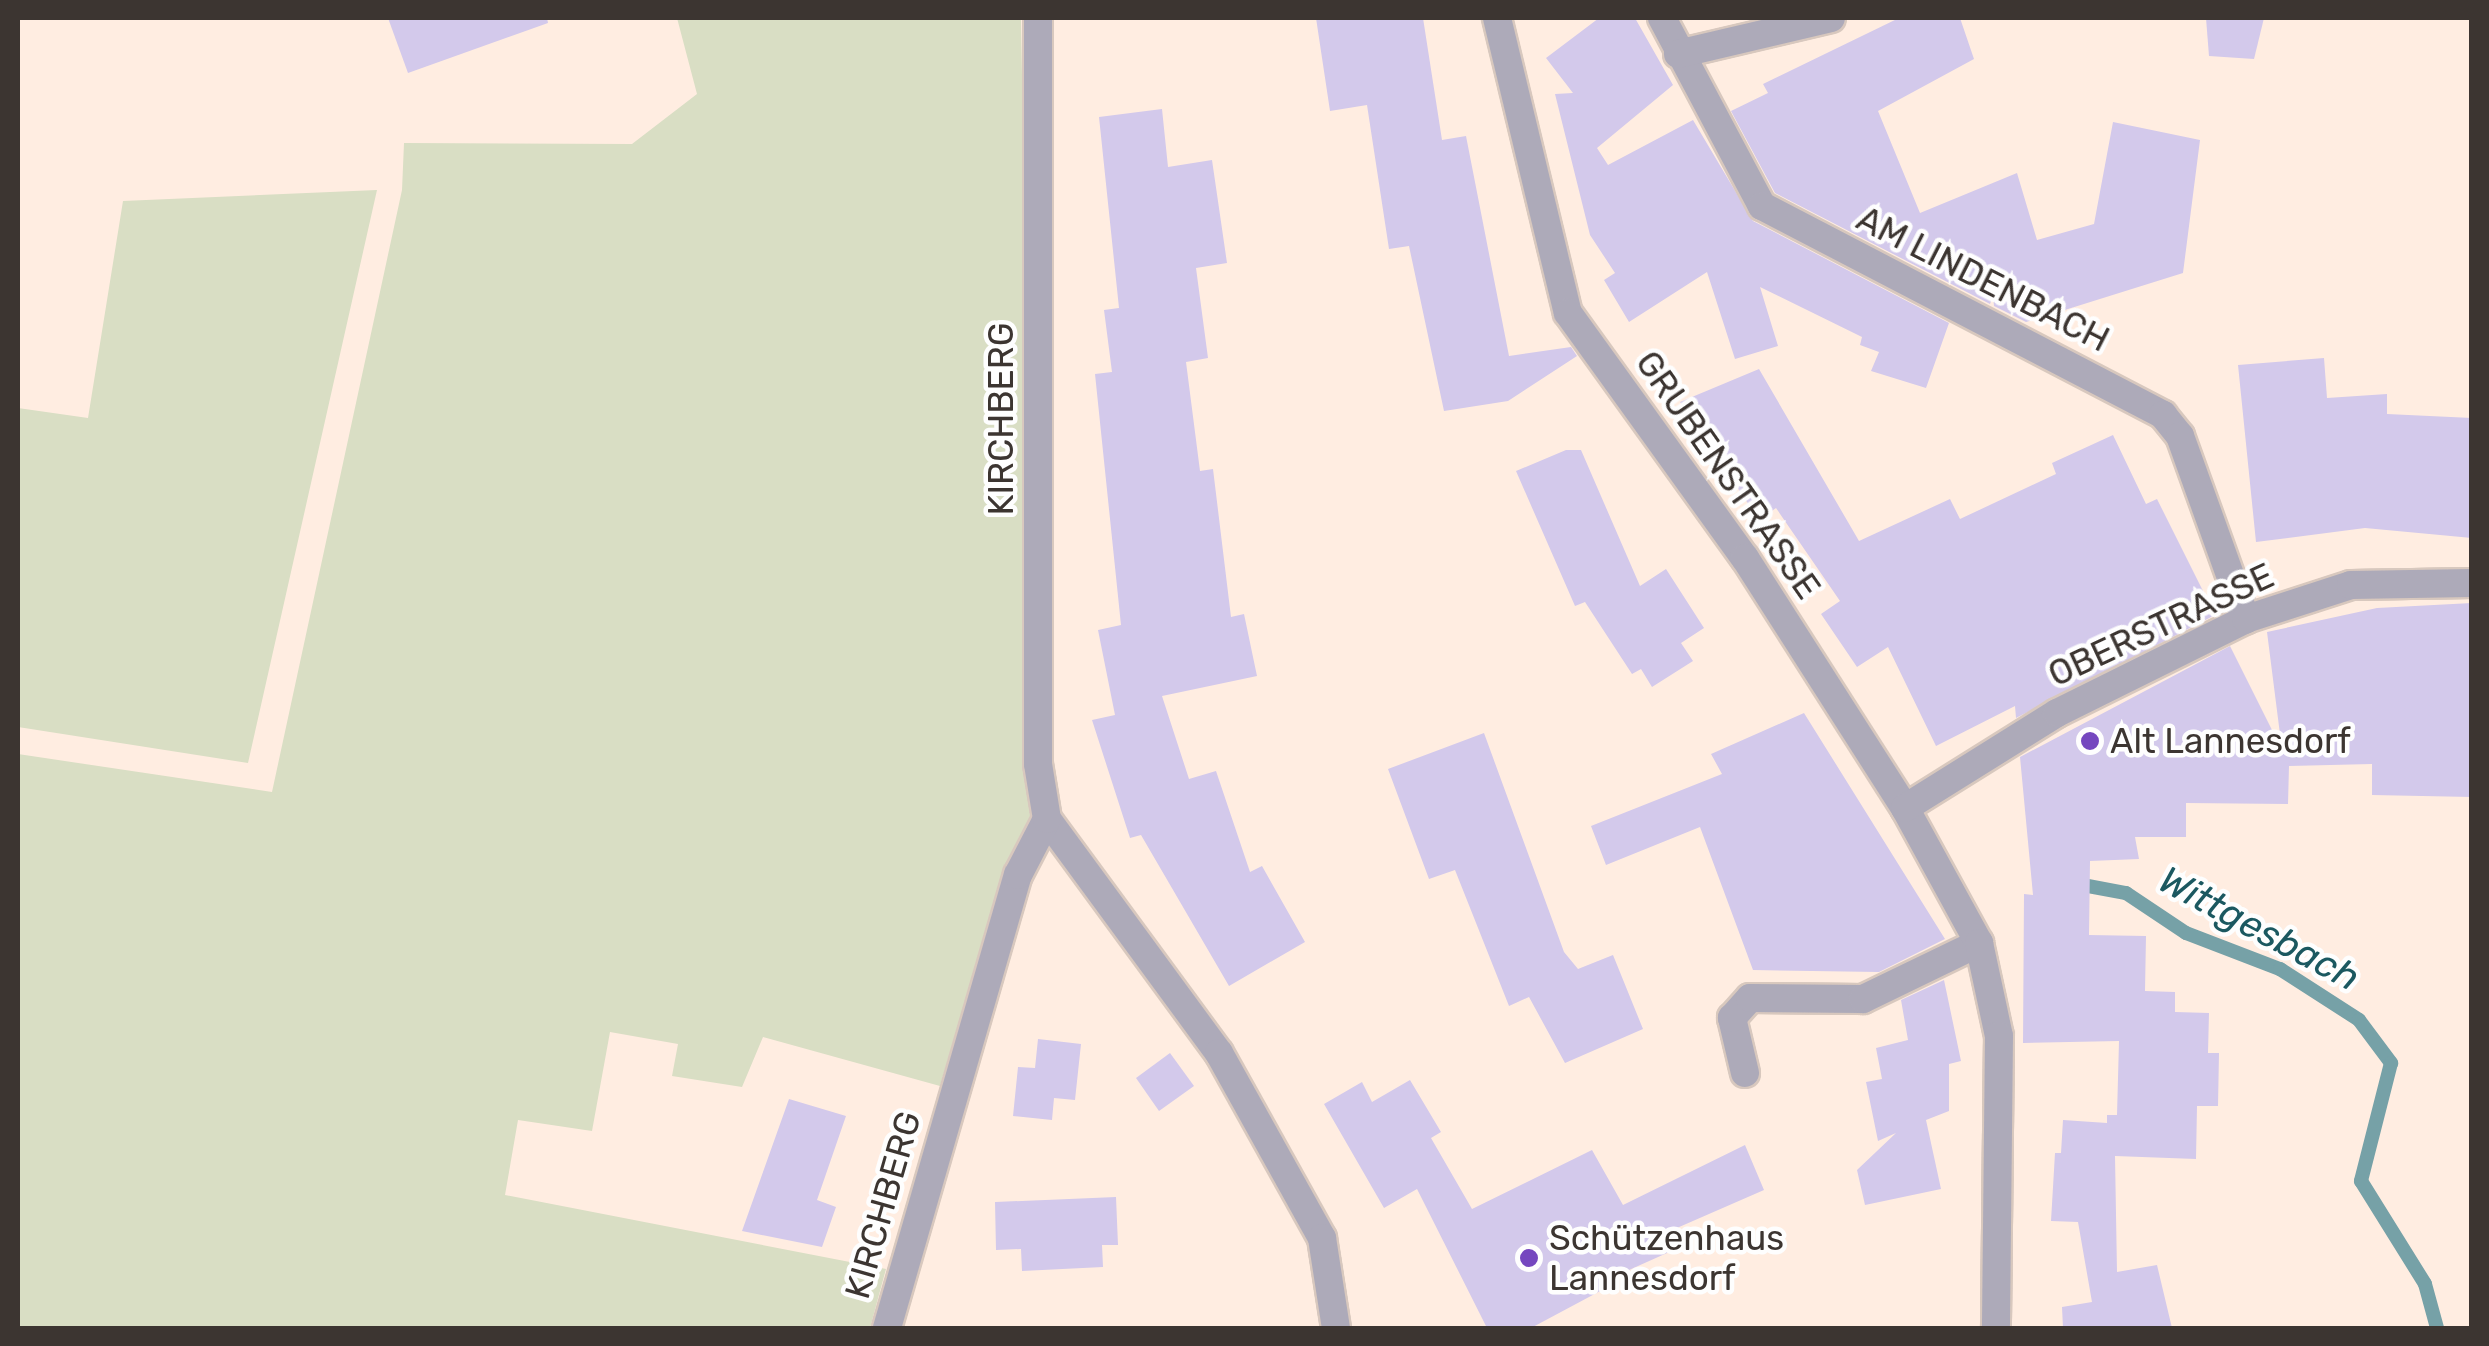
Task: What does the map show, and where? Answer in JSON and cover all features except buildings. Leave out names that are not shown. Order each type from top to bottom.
[{"type":"street","name":"KIRCHBERG","points":[[1038,18],[1038,764],[1047,819],[1219,1053],[1322,1238],[1336,1328]]},
{"type":"street","name":"GRUBENSTRASSE","points":[[1497,18],[1568,313],[1745,558],[1905,808],[1979,944],[1998,1036],[1996,1328]]},
{"type":"street","name":"AM LINDENBACH","points":[[1662,18],[1762,206],[2162,414],[2180,436],[2246,619]]},
{"type":"street","points":[[1678,54],[1831,18]]},
{"type":"street","name":"OBERSTRASSE","points":[[1905,808],[2057,713],[2246,619],[2351,585],[2472,583]]},
{"type":"street","name":"KIRCHBERG","points":[[886,1328],[1018,874],[1047,819]]},
{"type":"street","points":[[1745,1073],[1732,1018],[1750,998],[1863,998],[1979,944]]},
{"type":"green space","points":[[677,18],[1021,18],[1035,816],[1005,868],[940,1086],[763,1037],[742,1087],[672,1076],[678,1044],[610,1032],[592,1131],[518,1120],[505,1195],[886,1269],[870,1328],[18,1328],[18,754],[272,792],[402,190],[404,143],[632,144],[697,94]]},
{"type":"green space","points":[[377,190],[248,763],[18,727],[18,408],[88,418],[123,201]]},
{"type":"waterway","name":"Wittgesbach","points":[[2072,883],[2126,893],[2186,933],[2280,969],[2359,1020],[2391,1063],[2361,1181],[2425,1284],[2437,1328]]},
{"type":"place","name":"Alt Lannesdorf","points":[[2090,741]]},
{"type":"place","name":"Schützenhaus Lannesdorf","points":[[1529,1258]]}]
